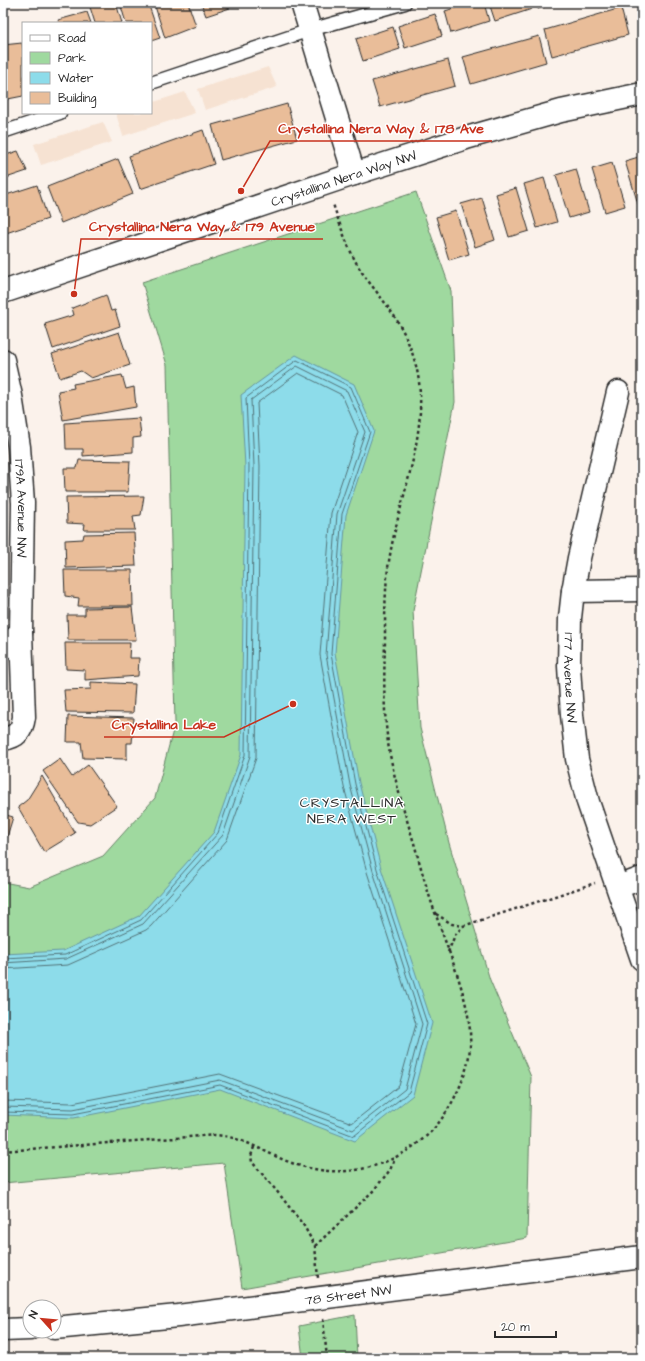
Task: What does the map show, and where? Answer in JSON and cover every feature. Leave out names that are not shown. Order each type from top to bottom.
[{"type":"street","points":[[302,3],[354,174]]},
{"type":"street","name":"Crystallina Nera Way NW","points":[[3,292],[466,138],[561,111],[642,94]]},
{"type":"street","name":"179A Avenue NW","points":[[3,360],[11,396],[19,447],[22,495],[21,633],[24,717],[22,728],[17,734],[11,738],[3,739]]},
{"type":"street","name":"177 Avenue NW","points":[[618,392],[579,558],[573,591],[570,618],[569,666],[572,715],[577,759],[608,884],[642,958]]},
{"type":"street","points":[[573,591],[642,590]]},
{"type":"street","points":[[3,648],[21,633]]},
{"type":"street","points":[[608,884],[642,878]]},
{"type":"street","name":"78 Street NW","points":[[62,1327],[178,1316],[642,1257]]},
{"type":"street","points":[[3,1330],[22,1329]]},
{"type":"lane","points":[[152,83],[310,30],[404,3]]},
{"type":"lane","points":[[3,132],[57,114]]},
{"type":"path","points":[[3,1151],[215,1135],[228,1136],[238,1139],[303,1168],[347,1172],[376,1166],[395,1158],[424,1139],[437,1126],[453,1100],[464,1075],[470,1049],[467,1008],[435,914],[398,792],[384,714],[386,585],[390,553],[419,430],[420,386],[417,369],[405,333],[392,312],[358,266],[349,248],[333,204]]},
{"type":"path","points":[[435,914],[452,924],[463,926],[608,884]]},
{"type":"path","points":[[448,952],[456,935],[463,926]]},
{"type":"path","points":[[254,1147],[251,1156],[252,1162],[304,1226],[315,1246],[327,1358]]},
{"type":"path","points":[[315,1246],[373,1191],[390,1170],[395,1158]]},
{"type":"shaded area","points":[[268,67],[277,87],[205,110],[198,89]]},
{"type":"shaded area","points":[[185,92],[195,113],[123,136],[116,114],[152,114],[152,103]]},
{"type":"shaded area","points":[[103,122],[112,142],[41,165],[34,144]]},
{"type":"green space","points":[[416,192],[451,291],[455,402],[413,611],[420,728],[449,843],[490,980],[531,1077],[527,1238],[242,1288],[224,1163],[3,1183],[3,882],[29,887],[103,856],[155,798],[175,723],[167,365],[142,282]]},
{"type":"green space","points":[[355,1315],[357,1358],[303,1358],[299,1326]]},
{"type":"water","points":[[296,355],[354,384],[374,431],[346,515],[335,653],[359,783],[381,868],[432,1023],[413,1095],[355,1141],[220,1089],[74,1118],[3,1115],[3,954],[63,951],[139,916],[214,832],[241,755],[245,466],[241,395]]},
{"type":"building","points":[[116,3],[122,22],[95,22],[89,4]]},
{"type":"building","points":[[120,3],[148,3],[160,38],[152,41],[152,22],[126,22]]},
{"type":"building","points":[[154,3],[188,3],[196,26],[165,38]]},
{"type":"building","points":[[201,3],[229,3],[230,8],[206,16]]},
{"type":"building","points":[[471,3],[484,3],[489,21],[451,33],[445,11]]},
{"type":"building","points":[[489,3],[530,3],[532,9],[495,21]]},
{"type":"building","points":[[536,3],[556,3],[538,9]]},
{"type":"building","points":[[621,8],[628,35],[552,56],[545,30]]},
{"type":"building","points":[[87,12],[91,22],[59,22],[58,20]]},
{"type":"building","points":[[435,14],[442,36],[405,48],[398,26]]},
{"type":"building","points":[[393,27],[400,49],[363,61],[356,39]]},
{"type":"building","points":[[539,36],[546,62],[471,84],[463,57]]},
{"type":"building","points":[[22,43],[22,96],[3,100],[3,45]]},
{"type":"building","points":[[448,60],[455,86],[380,107],[372,81]]},
{"type":"building","points":[[287,104],[297,139],[221,160],[212,125]]},
{"type":"building","points":[[203,130],[214,164],[140,189],[129,156]]},
{"type":"building","points":[[18,151],[27,171],[3,179],[3,156]]},
{"type":"building","points":[[642,156],[642,203],[638,204],[625,161]]},
{"type":"building","points":[[118,159],[133,194],[61,223],[47,187]]},
{"type":"building","points":[[612,163],[625,206],[605,212],[592,169]]},
{"type":"building","points":[[576,169],[589,212],[569,218],[556,175]]},
{"type":"building","points":[[544,178],[557,222],[537,228],[524,184]]},
{"type":"building","points":[[37,185],[48,219],[3,234],[3,196]]},
{"type":"building","points":[[516,188],[529,231],[509,237],[496,194]]},
{"type":"building","points":[[482,198],[495,240],[475,247],[461,204]]},
{"type":"building","points":[[456,211],[469,254],[449,260],[436,217]]},
{"type":"building","points":[[106,295],[111,311],[115,310],[120,326],[53,349],[45,324],[74,315],[72,308]]},
{"type":"building","points":[[119,332],[130,365],[91,378],[81,371],[60,378],[52,354]]},
{"type":"building","points":[[122,375],[126,389],[134,387],[136,407],[63,420],[58,391],[74,388],[73,384]]},
{"type":"building","points":[[139,418],[141,437],[133,438],[133,452],[83,456],[83,449],[66,449],[65,423]]},
{"type":"building","points":[[79,460],[130,461],[128,492],[65,492],[64,468],[77,468]]},
{"type":"building","points":[[144,496],[141,515],[133,516],[135,530],[84,530],[85,524],[67,523],[66,497]]},
{"type":"building","points":[[134,533],[136,566],[66,568],[65,540],[83,539],[84,534]]},
{"type":"building","points":[[64,570],[132,570],[133,606],[78,606],[79,598],[65,596]]},
{"type":"building","points":[[132,607],[136,640],[68,640],[67,615],[85,615],[85,608]]},
{"type":"building","points":[[65,643],[130,643],[129,658],[139,658],[138,676],[85,680],[85,670],[66,669]]},
{"type":"building","points":[[91,682],[135,684],[133,713],[66,712],[64,690],[91,689]]},
{"type":"building","points":[[68,716],[134,718],[132,743],[127,743],[127,759],[83,758],[81,742],[67,742]]},
{"type":"building","points":[[60,759],[72,777],[88,765],[117,806],[90,824],[78,822],[43,771]]},
{"type":"building","points":[[42,776],[75,833],[44,852],[18,807],[27,800]]},
{"type":"building","points":[[3,814],[13,817],[3,850]]},
{"type":"place","name":"Crystallina Nera Way & 178 Ave","points":[[241,191]]},
{"type":"place","name":"Crystallina Nera Way & 179 Avenue","points":[[74,294]]},
{"type":"place","name":"Crystallina Lake","points":[[293,704]]},
{"type":"district","name":"CRYSTALLINA NERA WEST","points":[[352,810]]}]
